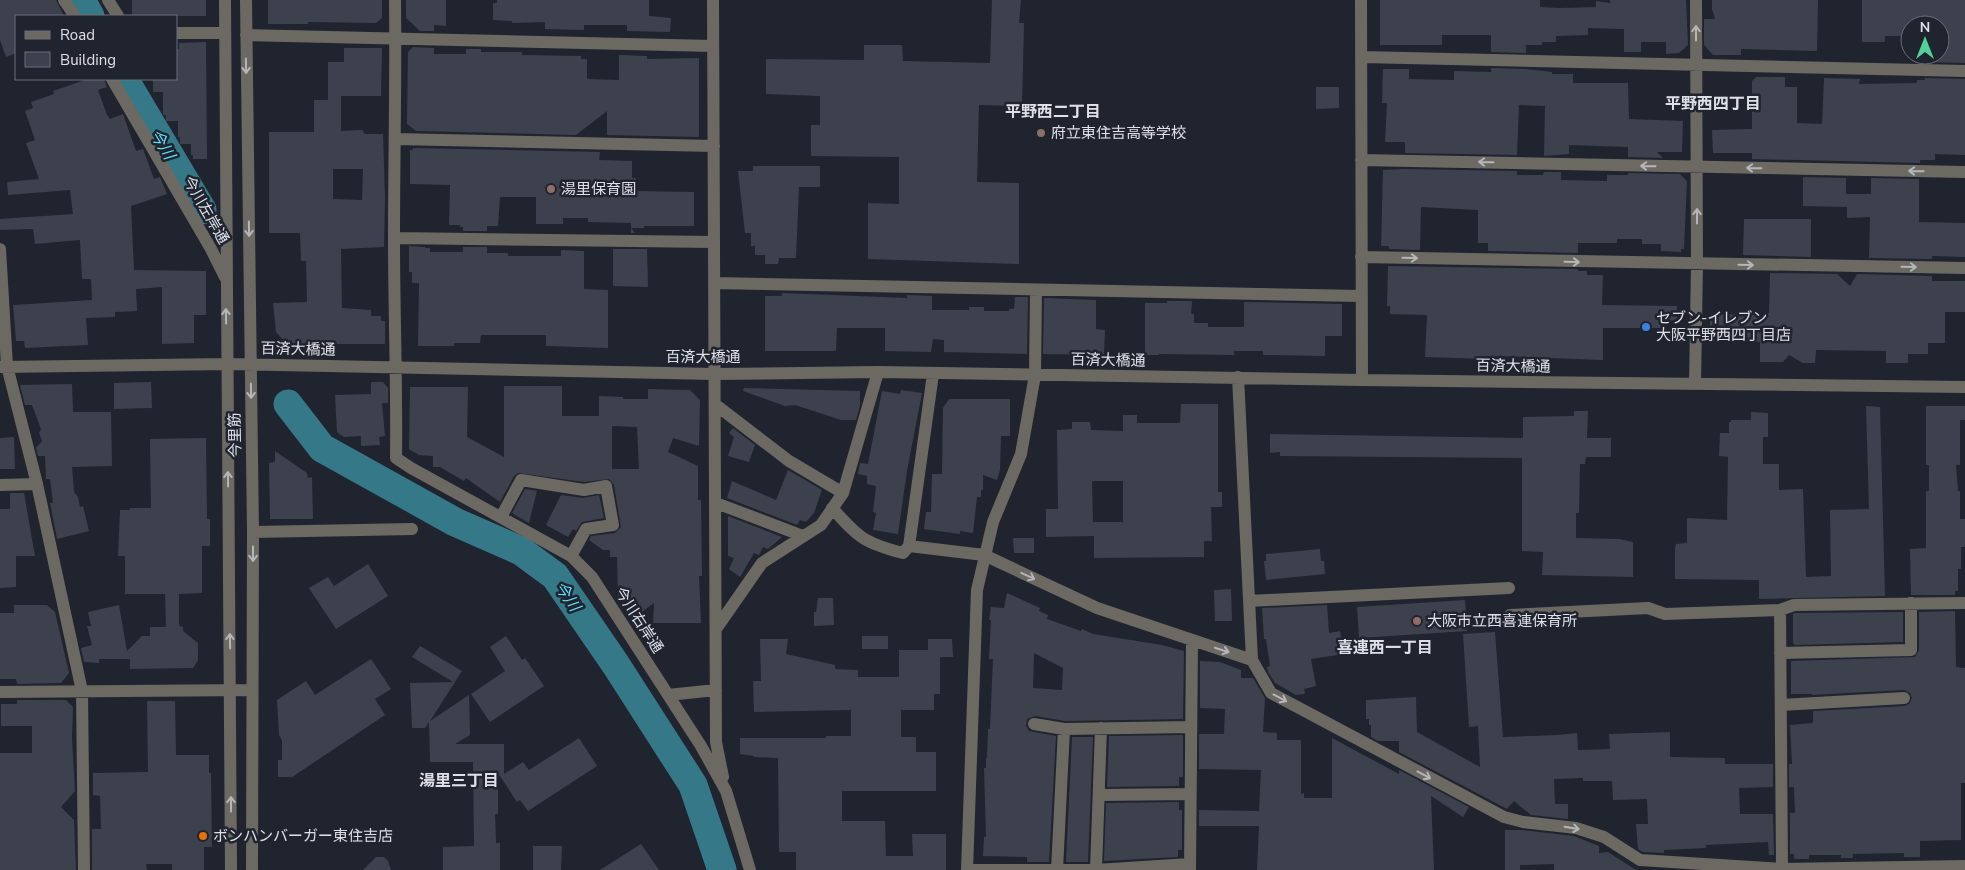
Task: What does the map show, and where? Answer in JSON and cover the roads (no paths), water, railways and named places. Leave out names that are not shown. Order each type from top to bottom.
[{"type":"street","points":[[64,0],[74,15]]},
{"type":"street","points":[[108,0],[117,15]]},
{"type":"street","name":"今里筋","points":[[224,0],[231,870]]},
{"type":"street","name":"今里筋","points":[[246,0],[253,532],[252,870]]},
{"type":"street","points":[[395,0],[396,139],[394,238],[397,367]]},
{"type":"street","points":[[713,0],[716,742],[726,791]]},
{"type":"street","points":[[1361,0],[1362,380]]},
{"type":"street","points":[[1695,384],[1697,264],[1696,0]]},
{"type":"street","points":[[178,33],[224,33]]},
{"type":"street","points":[[246,35],[713,46]]},
{"type":"street","points":[[1362,57],[1965,71]]},
{"type":"street","name":"今川左岸通","points":[[113,80],[211,249],[226,279]]},
{"type":"street","points":[[396,139],[714,146]]},
{"type":"street","points":[[1361,160],[1965,172]]},
{"type":"street","points":[[394,238],[714,242]]},
{"type":"street","points":[[0,249],[4,366],[36,484],[82,691],[84,870]]},
{"type":"street","points":[[1361,257],[1965,268]]},
{"type":"street","points":[[715,283],[1036,291],[1361,296]]},
{"type":"street","points":[[1036,291],[1035,375],[1021,454],[993,522],[977,590],[967,870],[1096,870],[1190,867],[1192,640]]},
{"type":"street","points":[[4,366],[227,364]]},
{"type":"street","name":"百済大橋通","points":[[227,364],[714,374],[878,372],[1965,387]]},
{"type":"street","name":"今川右岸通","points":[[397,367],[396,458],[571,556],[592,577],[701,746],[726,791],[750,870]]},
{"type":"street","points":[[716,630],[762,563],[820,525],[843,493],[878,372]]},
{"type":"street","points":[[832,508],[856,534],[874,546],[903,553],[909,546],[933,374]]},
{"type":"street","points":[[1238,377],[1252,660],[1271,693],[1504,818],[1576,828],[1604,837],[1640,860],[1782,870],[1965,866]]},
{"type":"street","points":[[716,405],[789,461],[843,493]]},
{"type":"street","points":[[501,517],[521,480],[584,490],[606,486],[613,525],[586,529],[571,556]]},
{"type":"street","points":[[0,485],[36,484]]},
{"type":"street","points":[[716,503],[803,536]]},
{"type":"street","points":[[253,532],[412,529]]},
{"type":"street","points":[[909,546],[984,555],[1097,608],[1252,660]]},
{"type":"street","points":[[1249,601],[1509,588]]},
{"type":"street","points":[[1780,653],[1911,650],[1911,603]]},
{"type":"street","points":[[1510,615],[1648,608],[1665,614],[1780,610],[1794,605],[1965,603]]},
{"type":"street","points":[[1780,610],[1782,870]]},
{"type":"street","points":[[0,692],[252,690]]},
{"type":"street","points":[[668,696],[716,690]]},
{"type":"street","points":[[1781,706],[1904,698]]},
{"type":"street","points":[[1034,724],[1064,729],[1191,726]]},
{"type":"street","points":[[1096,870],[1101,728]]},
{"type":"street","points":[[1057,870],[1064,729]]},
{"type":"street","points":[[1099,795],[1190,794]]},
{"type":"waterway","name":"今川","points":[[81,0],[89,15]]},
{"type":"waterway","name":"今川","points":[[125,80],[202,210]]},
{"type":"waterway","name":"今川","points":[[288,404],[322,448],[455,522],[521,551],[555,576],[616,665],[693,785],[722,870]]},
{"type":"place","name":"府立東住吉高等学校","points":[[1041,133]]},
{"type":"place","name":"湯里保育園","points":[[551,189]]},
{"type":"place","name":"セブン-イレブン 大阪平野西四丁目店","points":[[1646,327]]},
{"type":"place","name":"大阪市立西喜連保育所","points":[[1417,621]]},
{"type":"place","name":"ボンハンバーガー東住吉店","points":[[203,836]]},
{"type":"district","name":"平野西四丁目","points":[[1713,103]]},
{"type":"district","name":"平野西二丁目","points":[[1053,111]]},
{"type":"district","name":"喜連西一丁目","points":[[1385,647]]},
{"type":"district","name":"湯里三丁目","points":[[459,780]]}]
